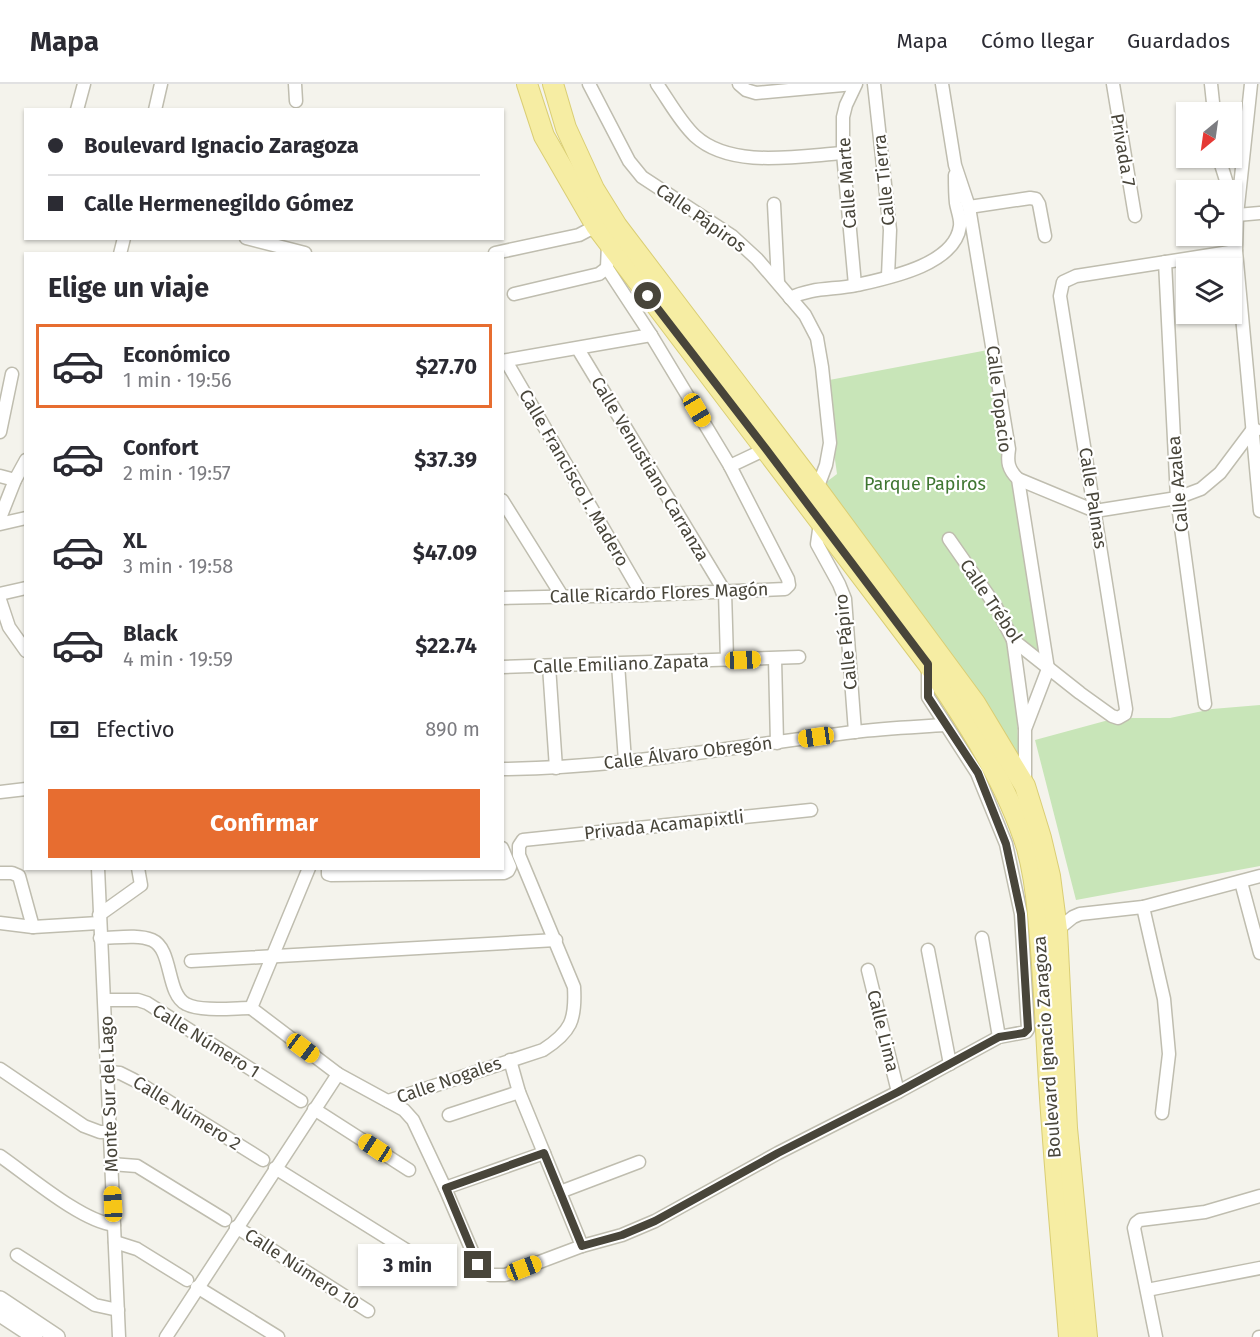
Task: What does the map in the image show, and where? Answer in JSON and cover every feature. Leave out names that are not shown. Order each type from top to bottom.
[{"type":"main road","name":"Boulevard Ignacio Zaragoza","points":[[527,84],[544,136],[596,226],[928,664],[988,758],[1017,820],[1034,880],[1041,939],[1052,1135],[1069,1337]]},
{"type":"main road","name":"Boulevard Ignacio Zaragoza","points":[[553,84],[566,128],[594,189],[617,226],[817,489],[975,703],[1025,786],[1050,876],[1057,930],[1068,1128],[1087,1337]]},
{"type":"street","points":[[78,108],[84,84]]},
{"type":"street","points":[[155,108],[161,84]]},
{"type":"street","points":[[294,84],[296,101]]},
{"type":"street","name":"Calle Pápiros","points":[[589,84],[628,161],[642,177],[732,236],[757,259],[805,315],[817,338],[830,443],[826,465],[817,489]]},
{"type":"street","points":[[657,84],[691,132],[704,143],[719,151],[745,157],[843,153]]},
{"type":"street","points":[[739,84],[746,90],[756,93],[798,87],[855,84]]},
{"type":"street","name":"Calle Marte","points":[[855,84],[843,117],[843,153],[855,285]]},
{"type":"street","name":"Calle Tierra","points":[[874,84],[890,230],[888,276]]},
{"type":"street","points":[[790,298],[814,289],[855,285],[907,273],[927,264],[950,246],[960,225],[956,200],[955,165],[942,84]]},
{"type":"street","name":"Privada 7","points":[[1113,84],[1135,216]]},
{"type":"street","points":[[1211,84],[1213,102]]},
{"type":"street","points":[[1241,180],[1251,84]]},
{"type":"street","name":"Calle Topacio","points":[[955,165],[969,207],[974,233],[1009,448],[1007,461],[1010,471],[1018,479],[1048,669]]},
{"type":"street","points":[[969,207],[1036,199],[1045,236]]},
{"type":"street","points":[[774,204],[778,282]]},
{"type":"street","points":[[1242,215],[1260,213]]},
{"type":"street","points":[[500,252],[579,235],[596,226]]},
{"type":"street","points":[[254,240],[301,252]]},
{"type":"street","points":[[514,294],[599,274],[607,268],[608,244]]},
{"type":"street","points":[[1236,246],[1257,430],[1260,511]]},
{"type":"street","points":[[1165,262],[1236,251]]},
{"type":"street","name":"Calle Palmas","points":[[1125,714],[1060,296],[1063,282],[1076,276],[1165,262]]},
{"type":"street","name":"Calle Azalea","points":[[1165,262],[1177,498],[1205,704]]},
{"type":"street","name":"Calle Ricardo Flores Magón","points":[[504,598],[725,592],[785,589],[789,585],[730,466],[651,335],[607,268]]},
{"type":"street","points":[[504,361],[651,335]]},
{"type":"street","name":"Calle Venustiano Carranza","points":[[578,349],[725,592],[727,660]]},
{"type":"street","name":"Calle Francisco I. Madero","points":[[504,361],[642,595]]},
{"type":"street","points":[[0,432],[12,374]]},
{"type":"street","points":[[1018,479],[1095,511],[1177,498],[1201,489],[1220,473],[1257,430]]},
{"type":"street","points":[[730,466],[766,449]]},
{"type":"street","points":[[0,518],[24,464]]},
{"type":"street","points":[[0,476],[15,480]]},
{"type":"street","points":[[504,503],[562,597]]},
{"type":"street","points":[[0,524],[24,518]]},
{"type":"street","name":"Calle Pápiro","points":[[820,523],[817,544],[840,584],[845,599],[855,732]]},
{"type":"street","name":"Calle Trébol","points":[[949,539],[995,605],[1013,640],[1112,716],[1118,718],[1125,714]]},
{"type":"street","points":[[0,594],[24,588]]},
{"type":"street","points":[[0,600],[9,627],[24,648]]},
{"type":"street","points":[[1013,640],[1025,729],[1025,786]]},
{"type":"street","name":"Calle Emiliano Zapata","points":[[504,667],[799,657]]},
{"type":"street","points":[[775,659],[777,743]]},
{"type":"street","points":[[618,664],[625,762]]},
{"type":"street","points":[[100,938],[144,938],[155,941],[162,950],[178,998],[184,1004],[196,1008],[251,1008],[338,1074],[404,1110],[413,1120],[446,1188],[478,1265],[490,1275],[505,1275],[582,1246],[622,1235],[655,1221],[778,1153],[999,1037],[1026,1032],[1028,1029],[1021,914],[1006,844],[978,773],[945,725],[927,693],[928,664]]},
{"type":"street","points":[[549,666],[556,768]]},
{"type":"street","points":[[1025,729],[1048,669]]},
{"type":"street","name":"Calle Álvaro Obregón","points":[[504,769],[556,768],[625,762],[855,732],[945,725]]},
{"type":"street","points":[[0,792],[24,789]]},
{"type":"street","name":"Privada Acamapixtli","points":[[556,940],[519,855],[519,846],[523,840],[811,810]]},
{"type":"street","points":[[328,870],[328,874],[508,871],[510,867],[504,853]]},
{"type":"street","name":"Monte Sur del Lago","points":[[98,870],[119,1337]]},
{"type":"street","points":[[0,923],[33,927],[99,919],[141,885],[138,870]]},
{"type":"street","points":[[251,1008],[308,870]]},
{"type":"street","points":[[0,873],[12,873],[19,876],[33,927]]},
{"type":"street","points":[[1057,930],[1080,914],[1143,907],[1260,876]]},
{"type":"street","points":[[1241,882],[1260,953]]},
{"type":"street","points":[[1143,907],[1164,999],[1169,1054],[1162,1113]]},
{"type":"street","points":[[982,938],[999,1037]]},
{"type":"street","points":[[191,962],[556,940]]},
{"type":"street","name":"Calle Nogales","points":[[388,1101],[543,1050],[558,1040],[570,1024],[575,1008],[574,987],[556,940]]},
{"type":"street","points":[[928,950],[950,1064]]},
{"type":"street","name":"Calle Lima","points":[[868,970],[898,1092]]},
{"type":"street","name":"Calle Número 1","points":[[105,1000],[138,1000],[147,1003],[301,1101]]},
{"type":"street","name":"Calle Nogales","points":[[510,1060],[519,1092],[582,1246]]},
{"type":"street","points":[[0,1069],[84,1126],[100,1132],[110,1132]]},
{"type":"street","name":"Calle Número 2","points":[[108,1072],[120,1073],[134,1080],[263,1160]]},
{"type":"street","points":[[166,1337],[192,1283],[231,1224],[275,1168],[338,1074]]},
{"type":"street","points":[[449,1115],[519,1092]]},
{"type":"street","points":[[314,1109],[409,1170]]},
{"type":"street","points":[[446,1188],[544,1153]]},
{"type":"street","points":[[0,1156],[85,1215],[105,1224],[114,1225]]},
{"type":"street","points":[[560,1192],[639,1162]]},
{"type":"street","name":"Calle Número 10","points":[[111,1164],[137,1166],[368,1311]]},
{"type":"street","points":[[275,1168],[408,1251]]},
{"type":"street","points":[[1156,1337],[1134,1228],[1136,1223],[1140,1220],[1206,1212],[1260,1196]]},
{"type":"street","points":[[116,1242],[137,1249],[278,1337]]},
{"type":"street","points":[[17,1255],[95,1305],[118,1310]]},
{"type":"street","points":[[1147,1290],[1260,1268]]},
{"type":"street","points":[[0,1299],[57,1337]]},
{"type":"street","points":[[0,1314],[35,1337]]},
{"type":"green space","name":"Parque Papiros","points":[[993,349],[1040,662],[1013,640],[1019,758],[817,489],[837,474],[824,381]]},
{"type":"green space","points":[[1260,705],[1260,866],[1076,900],[1035,740],[1105,721],[1170,718],[1212,709]]},
{"type":"route","points":[[478,1265],[446,1188],[544,1153],[582,1246],[622,1235],[655,1221],[778,1153],[999,1037],[1024,1033],[1028,1029],[1021,914],[1006,844],[978,773],[928,697],[928,664],[648,296]]}]
